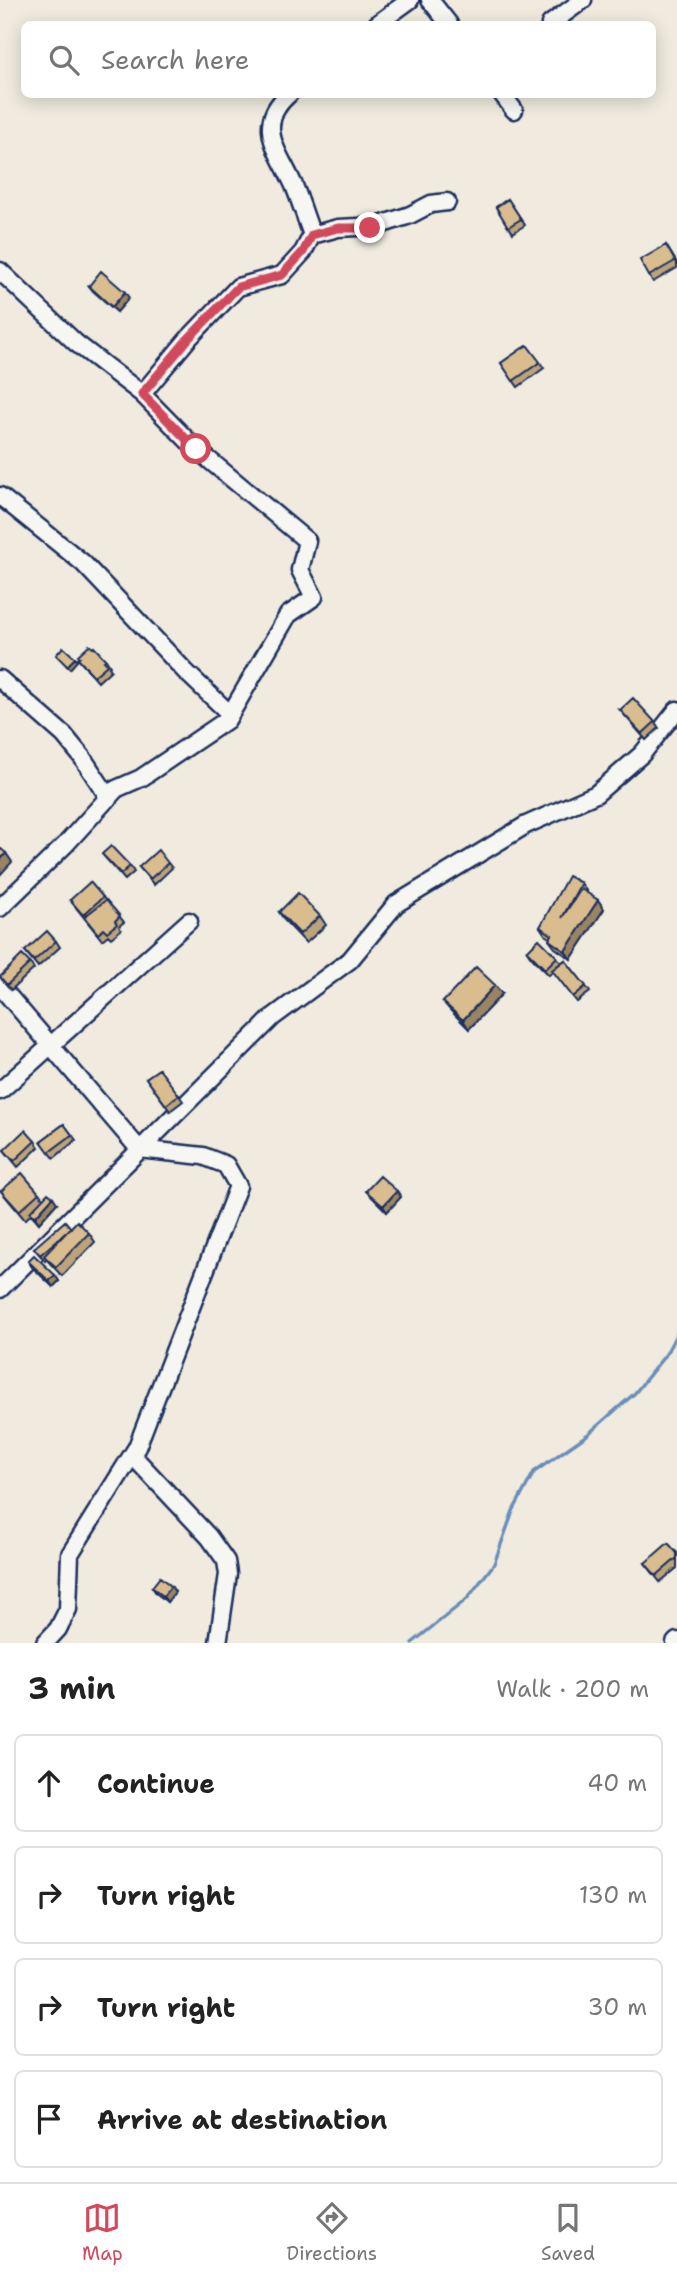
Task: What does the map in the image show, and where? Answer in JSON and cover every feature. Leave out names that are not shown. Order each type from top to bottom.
[{"type":"street","points":[[381,21],[410,0]]},
{"type":"street","points":[[430,0],[447,21]]},
{"type":"street","points":[[554,21],[583,0]]},
{"type":"street","points":[[142,394],[188,339],[238,287],[282,275],[303,252],[312,235],[295,186],[273,144],[270,122],[279,103],[285,98]]},
{"type":"street","points":[[505,98],[514,110]]},
{"type":"street","points":[[312,235],[338,228],[377,226],[410,215],[431,204],[447,202]]},
{"type":"street","points":[[0,271],[76,343],[142,394],[196,449],[307,541],[300,570],[314,597],[288,615],[227,720],[142,778],[116,789],[65,845],[0,908]]},
{"type":"street","points":[[0,496],[83,563],[185,671],[230,714]]},
{"type":"street","points":[[0,679],[64,735],[82,757],[108,798]]},
{"type":"street","points":[[0,1289],[273,1017],[350,960],[396,904],[526,825],[596,794],[642,754],[677,710]]},
{"type":"street","points":[[0,1091],[189,921]]},
{"type":"street","points":[[0,986],[139,1149],[203,1156],[226,1165],[237,1186],[132,1455],[70,1554],[68,1609],[58,1629],[45,1643]]},
{"type":"street","points":[[132,1455],[209,1537],[226,1561],[228,1574],[218,1643]]},
{"type":"building","points":[[508,199],[521,219],[508,227],[496,207]]},
{"type":"building","points":[[666,245],[675,261],[649,276],[640,260]]},
{"type":"building","points":[[101,271],[125,292],[112,307],[89,286]]},
{"type":"building","points":[[527,345],[540,362],[513,381],[501,363]]},
{"type":"building","points":[[89,645],[106,660],[104,661],[107,665],[94,676],[78,659],[78,655]]},
{"type":"building","points":[[63,647],[75,658],[67,666],[56,655]]},
{"type":"building","points":[[633,698],[655,722],[642,734],[620,710]]},
{"type":"building","points":[[111,846],[130,866],[121,874],[102,854]]},
{"type":"building","points":[[0,848],[6,853],[0,860]]},
{"type":"building","points":[[158,850],[168,863],[150,879],[139,867]]},
{"type":"building","points":[[568,876],[581,883],[562,918],[581,889],[598,900],[565,951],[549,940],[552,935],[540,927]]},
{"type":"building","points":[[90,882],[103,897],[83,915],[70,900]]},
{"type":"building","points":[[298,893],[320,916],[300,934],[279,912]]},
{"type":"building","points":[[106,900],[120,916],[115,921],[117,924],[107,932],[104,929],[98,934],[84,917]]},
{"type":"building","points":[[47,931],[56,941],[34,961],[25,951]]},
{"type":"building","points":[[539,939],[557,957],[545,969],[527,951]]},
{"type":"building","points":[[22,955],[30,963],[7,985],[0,977]]},
{"type":"building","points":[[565,960],[586,986],[573,997],[552,970]]},
{"type":"building","points":[[476,967],[495,985],[463,1020],[443,1002]]},
{"type":"building","points":[[159,1069],[179,1095],[166,1105],[146,1078]]},
{"type":"building","points":[[64,1124],[72,1135],[49,1152],[41,1141]]},
{"type":"building","points":[[25,1130],[35,1141],[14,1161],[4,1150]]},
{"type":"building","points":[[22,1173],[39,1193],[19,1211],[1,1191]]},
{"type":"building","points":[[380,1176],[397,1191],[383,1206],[366,1191]]},
{"type":"building","points":[[48,1193],[53,1197],[35,1217],[30,1212]]},
{"type":"building","points":[[65,1221],[71,1228],[40,1255],[34,1248]]},
{"type":"building","points":[[77,1221],[89,1233],[56,1267],[44,1256]]},
{"type":"building","points":[[34,1255],[55,1275],[49,1281],[28,1261]]},
{"type":"building","points":[[668,1543],[677,1553],[677,1558],[656,1576],[645,1563]]},
{"type":"building","points":[[160,1577],[171,1586],[163,1596],[152,1587]]},
{"type":"waterway","points":[[412,1643],[467,1599],[494,1564],[513,1511],[534,1472],[587,1435],[635,1393],[666,1354],[677,1333]]},
{"type":"route","points":[[196,449],[142,394],[188,339],[238,287],[282,275],[303,252],[312,235],[338,228],[370,228]]}]
